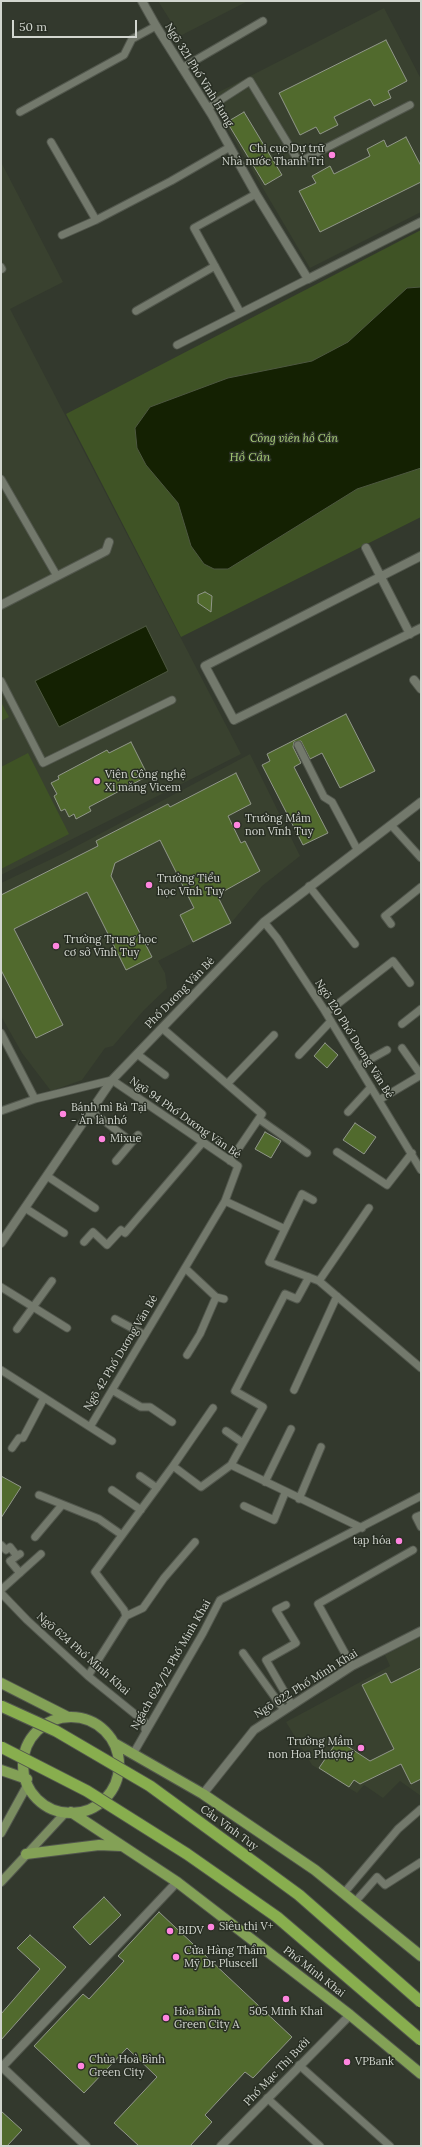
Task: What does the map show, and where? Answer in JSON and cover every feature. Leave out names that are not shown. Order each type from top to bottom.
[{"type":"highway","name":"Cầu Vĩnh Tuy","points":[[1,1706],[56,1731],[150,1786],[298,1895],[421,2002]]},
{"type":"highway","points":[[1,1748],[87,1791],[187,1854],[277,1917],[421,2040]]},
{"type":"main road","points":[[1,1683],[68,1717],[92,1722],[105,1731],[114,1743],[119,1758],[119,1773],[114,1787],[105,1800],[93,1808],[68,1812],[48,1807],[37,1798],[27,1782],[24,1768],[26,1752],[33,1737],[40,1727],[49,1722],[68,1717]]},
{"type":"main road","points":[[114,1743],[203,1794],[315,1870],[421,1956]]},
{"type":"main road","points":[[1,1770],[27,1782]]},
{"type":"main road","points":[[1,1833],[27,1782]]},
{"type":"main road","points":[[1,1882],[26,1854],[68,1812]]},
{"type":"main road","name":"Phố Minh Khai","points":[[68,1812],[178,1882],[350,2015],[421,2074]]},
{"type":"main road","points":[[26,1854],[99,1845],[121,1846]]},
{"type":"street","name":"Ngõ 321 Phố Vĩnh Hưng","points":[[142,1],[156,26],[208,108],[256,194],[308,279]]},
{"type":"street","points":[[308,279],[421,222]]},
{"type":"street","points":[[1,605],[106,551],[109,542]]},
{"type":"street","points":[[366,548],[410,634]]},
{"type":"street","points":[[421,556],[206,666],[234,720],[421,628]]},
{"type":"street","points":[[414,680],[421,690]]},
{"type":"street","name":"Phố Dương Văn Bé","points":[[1,1243],[112,1080],[264,922],[357,849],[421,802]]},
{"type":"street","name":"Ngõ 622 Phố Minh Khai","points":[[203,1794],[254,1730],[352,1666],[421,1631]]},
{"type":"street","points":[[86,2146],[2,2068],[178,1882]]},
{"type":"street","name":"Phố Mạc Thị Bưởi","points":[[221,2146],[299,2065],[350,2015]]},
{"type":"lane","points":[[182,68],[264,21]]},
{"type":"lane","points":[[20,112],[124,55],[132,39],[156,26]]},
{"type":"lane","points":[[208,108],[250,81],[299,162],[410,105]]},
{"type":"lane","points":[[51,142],[96,220]]},
{"type":"lane","points":[[62,235],[96,220],[171,181],[230,147]]},
{"type":"lane","points":[[240,312],[194,228],[256,194]]},
{"type":"lane","points":[[136,311],[215,266]]},
{"type":"lane","points":[[176,346],[240,312],[308,279]]},
{"type":"lane","points":[[1,479],[57,576]]},
{"type":"lane","points":[[1,681],[43,763],[172,700]]},
{"type":"lane","points":[[298,745],[324,797],[332,802],[357,849]]},
{"type":"lane","points":[[391,825],[421,858]]},
{"type":"lane","points":[[309,886],[355,944]]},
{"type":"lane","points":[[391,924],[385,916],[421,887]]},
{"type":"lane","name":"Ngõ 120 Phố Dương Văn Bé","points":[[264,922],[278,938],[326,1013],[420,1167]]},
{"type":"lane","points":[[326,1013],[393,961],[410,983]]},
{"type":"lane","points":[[402,1024],[421,1009]]},
{"type":"lane","points":[[299,1055],[331,1021]]},
{"type":"lane","points":[[162,1028],[262,1114],[230,1161]]},
{"type":"lane","points":[[1,1033],[35,1098]]},
{"type":"lane","points":[[227,1084],[274,1035]]},
{"type":"lane","points":[[379,1100],[421,1075],[402,1048]]},
{"type":"lane","points":[[358,1066],[387,1050]]},
{"type":"lane","points":[[137,1054],[165,1075]]},
{"type":"lane","points":[[1,1111],[35,1098],[112,1080]]},
{"type":"lane","name":"Ngõ 94 Phố Dương Văn Bé","points":[[112,1080],[238,1166],[225,1201]]},
{"type":"lane","points":[[348,1112],[371,1087]]},
{"type":"lane","points":[[91,1111],[132,1142]]},
{"type":"lane","points":[[259,1119],[307,1154]]},
{"type":"lane","points":[[116,1161],[138,1135]]},
{"type":"lane","points":[[84,1242],[93,1232],[107,1245],[120,1230],[125,1233],[204,1142]]},
{"type":"lane","points":[[337,1152],[388,1185],[412,1154]]},
{"type":"lane","points":[[47,1176],[95,1208]]},
{"type":"lane","points":[[313,1200],[302,1194],[269,1262],[319,1281],[421,1368]]},
{"type":"lane","points":[[225,1201],[285,1229]]},
{"type":"lane","name":"Ngõ 42 Phố Dương Văn Bé","points":[[1,1370],[90,1427],[225,1201]]},
{"type":"lane","points":[[25,1208],[64,1233]]},
{"type":"lane","points":[[319,1281],[369,1208]]},
{"type":"lane","points":[[185,1268],[216,1296],[224,1299]]},
{"type":"lane","points":[[173,1466],[201,1487],[232,1465],[263,1407],[235,1390],[285,1294],[297,1299],[309,1277]]},
{"type":"lane","points":[[17,1329],[52,1280]]},
{"type":"lane","points":[[1,1287],[67,1328]]},
{"type":"lane","points":[[188,1355],[200,1334],[216,1296]]},
{"type":"lane","points":[[294,1390],[337,1296]]},
{"type":"lane","points":[[115,1319],[145,1335]]},
{"type":"lane","points":[[112,1390],[141,1407],[150,1407],[172,1422]]},
{"type":"lane","points":[[12,1448],[19,1438],[23,1438],[44,1398]]},
{"type":"lane","points":[[126,1616],[124,1610],[95,1572],[173,1466],[213,1408]]},
{"type":"lane","points":[[90,1427],[112,1441]]},
{"type":"lane","points":[[265,1482],[291,1429]]},
{"type":"lane","points":[[226,1430],[244,1443]]},
{"type":"lane","points":[[299,1499],[321,1447]]},
{"type":"lane","points":[[232,1465],[299,1499],[362,1528]]},
{"type":"lane","points":[[140,1476],[157,1488]]},
{"type":"lane","points":[[112,1490],[141,1510]]},
{"type":"lane","points":[[244,1506],[274,1520],[285,1492]]},
{"type":"lane","points":[[39,1495],[99,1519],[122,1535]]},
{"type":"lane","name":"Ngách 624/12 Phố Minh Khai","points":[[133,1754],[203,1633],[220,1600],[362,1528],[421,1496]]},
{"type":"lane","points":[[35,1537],[62,1505]]},
{"type":"lane","points":[[421,1515],[416,1517],[421,1527]]},
{"type":"lane","points":[[88,1676],[126,1616],[143,1608],[164,1578],[195,1542]]},
{"type":"lane","points":[[1,1545],[6,1550],[10,1547],[18,1555],[10,1561],[20,1573]]},
{"type":"lane","points":[[352,1666],[318,1604],[413,1550]]},
{"type":"lane","points":[[1,1591],[41,1554]]},
{"type":"lane","name":"Ngõ 624 Phố Minh Khai","points":[[1,1591],[27,1620],[88,1676],[146,1723],[145,1732]]},
{"type":"lane","points":[[286,1604],[276,1610],[296,1643],[266,1660],[292,1705]]},
{"type":"lane","points":[[243,1653],[284,1710]]},
{"type":"lane","points":[[344,1893],[398,1829],[421,1809]]},
{"type":"lane","points":[[355,1902],[377,1877],[385,1885],[421,1862]]},
{"type":"lane","points":[[299,2065],[390,2146]]},
{"type":"lane","points":[[267,2098],[316,2145]]},
{"type":"shaded area","points":[[158,1],[248,1],[180,36]]},
{"type":"shaded area","name":"Chi cục Dự trữ Nhà nước Thanh Trì","points":[[384,8],[421,79],[421,212],[310,268],[209,97]]},
{"type":"shaded area","points":[[1,162],[63,282],[10,309],[241,754],[1,875]]},
{"type":"shaded area","points":[[250,754],[300,856],[262,886],[231,923],[158,961],[165,973],[167,988],[144,1010],[113,1046],[105,1048],[82,1080],[51,1091],[22,1053],[1,1016],[1,883],[62,854]]},
{"type":"shaded area","name":"Trường Mầm non Hoa Phượng","points":[[421,1636],[421,1796],[400,1781],[383,1798],[364,1785],[357,1793],[312,1765],[286,1722],[390,1666],[385,1655]]},
{"type":"green space","name":"Công viên hồ Cần","points":[[421,230],[421,517],[181,637],[66,414]]},
{"type":"green space","points":[[1,702],[9,717],[1,721]]},
{"type":"green space","points":[[28,753],[69,834],[1,869],[1,767]]},
{"type":"water","name":"Hồ Cần","points":[[421,287],[421,468],[357,489],[228,569],[214,569],[204,564],[191,546],[178,503],[146,465],[137,448],[135,428],[150,407],[228,378],[312,361],[348,342],[407,288]]},
{"type":"water","points":[[146,626],[168,671],[59,727],[35,681]]},
{"type":"building","points":[[386,40],[407,81],[388,91],[391,98],[374,106],[370,99],[334,117],[338,125],[320,134],[316,127],[300,135],[279,93]]},
{"type":"building","points":[[244,112],[282,175],[265,185],[227,122]]},
{"type":"building","points":[[406,137],[421,166],[421,182],[320,232],[299,191],[316,183],[312,176],[330,166],[334,174],[370,156],[367,149],[384,140],[387,147]]},
{"type":"building","points":[[205,592],[212,596],[211,612],[198,603],[198,595]]},
{"type":"building","points":[[346,714],[375,771],[340,788],[322,753],[310,759],[301,741],[294,742],[293,747],[301,763],[294,767],[328,833],[303,845],[262,765],[270,761],[267,754]]},
{"type":"building","name":"Viện Công nghệ Xi măng Vicem","points":[[131,742],[148,776],[89,807],[91,811],[76,819],[74,814],[69,817],[65,809],[61,811],[54,796],[57,794],[51,783],[59,779],[58,776],[107,750],[109,753]]},
{"type":"building","points":[[236,773],[251,804],[228,816],[241,843],[245,841],[260,871],[217,895],[231,923],[193,942],[180,915],[194,908],[160,840],[115,863],[111,876],[152,957],[126,970],[87,892],[14,929],[63,1025],[36,1038],[1,970],[1,895],[98,846],[96,841],[168,804],[170,807]]},
{"type":"building","points":[[325,1043],[338,1055],[327,1068],[314,1056]]},
{"type":"building","points":[[355,1123],[376,1137],[364,1154],[343,1140]]},
{"type":"building","points":[[265,1132],[281,1141],[271,1158],[255,1149]]},
{"type":"building","points":[[1,1476],[21,1487],[1,1518]]},
{"type":"building","points":[[421,1668],[421,1779],[411,1784],[401,1764],[360,1784],[354,1780],[349,1787],[319,1768],[338,1740],[370,1761],[394,1749],[362,1685],[386,1673],[391,1683]]},
{"type":"building","points":[[104,1897],[121,1915],[90,1945],[73,1927]]},
{"type":"building","name":"Hòa Bình Green City A","points":[[159,1912],[292,2037],[253,2078],[245,2072],[205,2115],[212,2122],[190,2146],[139,2146],[114,2123],[157,2077],[127,2048],[84,2093],[34,2046],[83,1994],[89,1999],[124,1961],[118,1956]]},
{"type":"building","points":[[30,1935],[66,1967],[1,2040],[1,2014],[40,1969],[17,1948]]},
{"type":"building","points":[[1,2111],[22,2130],[7,2146],[1,2146]]},
{"type":"place","name":"Chi cục Dự trữ Nhà nước Thanh Trì","points":[[332,155]]},
{"type":"place","name":"Viện Công nghệ Xi măng Vicem","points":[[97,781]]},
{"type":"place","name":"Trường Mầm non Vĩnh Tuy","points":[[237,825]]},
{"type":"place","name":"Trường Tiểu học Vĩnh Tuy","points":[[149,885]]},
{"type":"place","name":"Trường Trung học cơ sở Vĩnh Tuy","points":[[56,946]]},
{"type":"place","name":"Bánh mì Bà Tại - Ăn là nhớ","points":[[63,1114]]},
{"type":"place","name":"Mixue","points":[[102,1139]]},
{"type":"place","name":"tạp hóa","points":[[399,1541]]},
{"type":"place","name":"Trường Mầm non Hoa Phượng","points":[[361,1748]]},
{"type":"place","name":"Siêu thị V+","points":[[211,1927]]},
{"type":"place","name":"BIDV","points":[[170,1931]]},
{"type":"place","name":"Cửa Hàng Thẩm Mỹ Dr Pluscell","points":[[176,1957]]},
{"type":"place","name":"505 Minh Khai","points":[[286,1999]]},
{"type":"place","name":"Hòa Bình Green City A","points":[[166,2018]]},
{"type":"place","name":"VPBank","points":[[347,2062]]},
{"type":"place","name":"Chùa Hoà Bình Green City","points":[[81,2066]]}]
